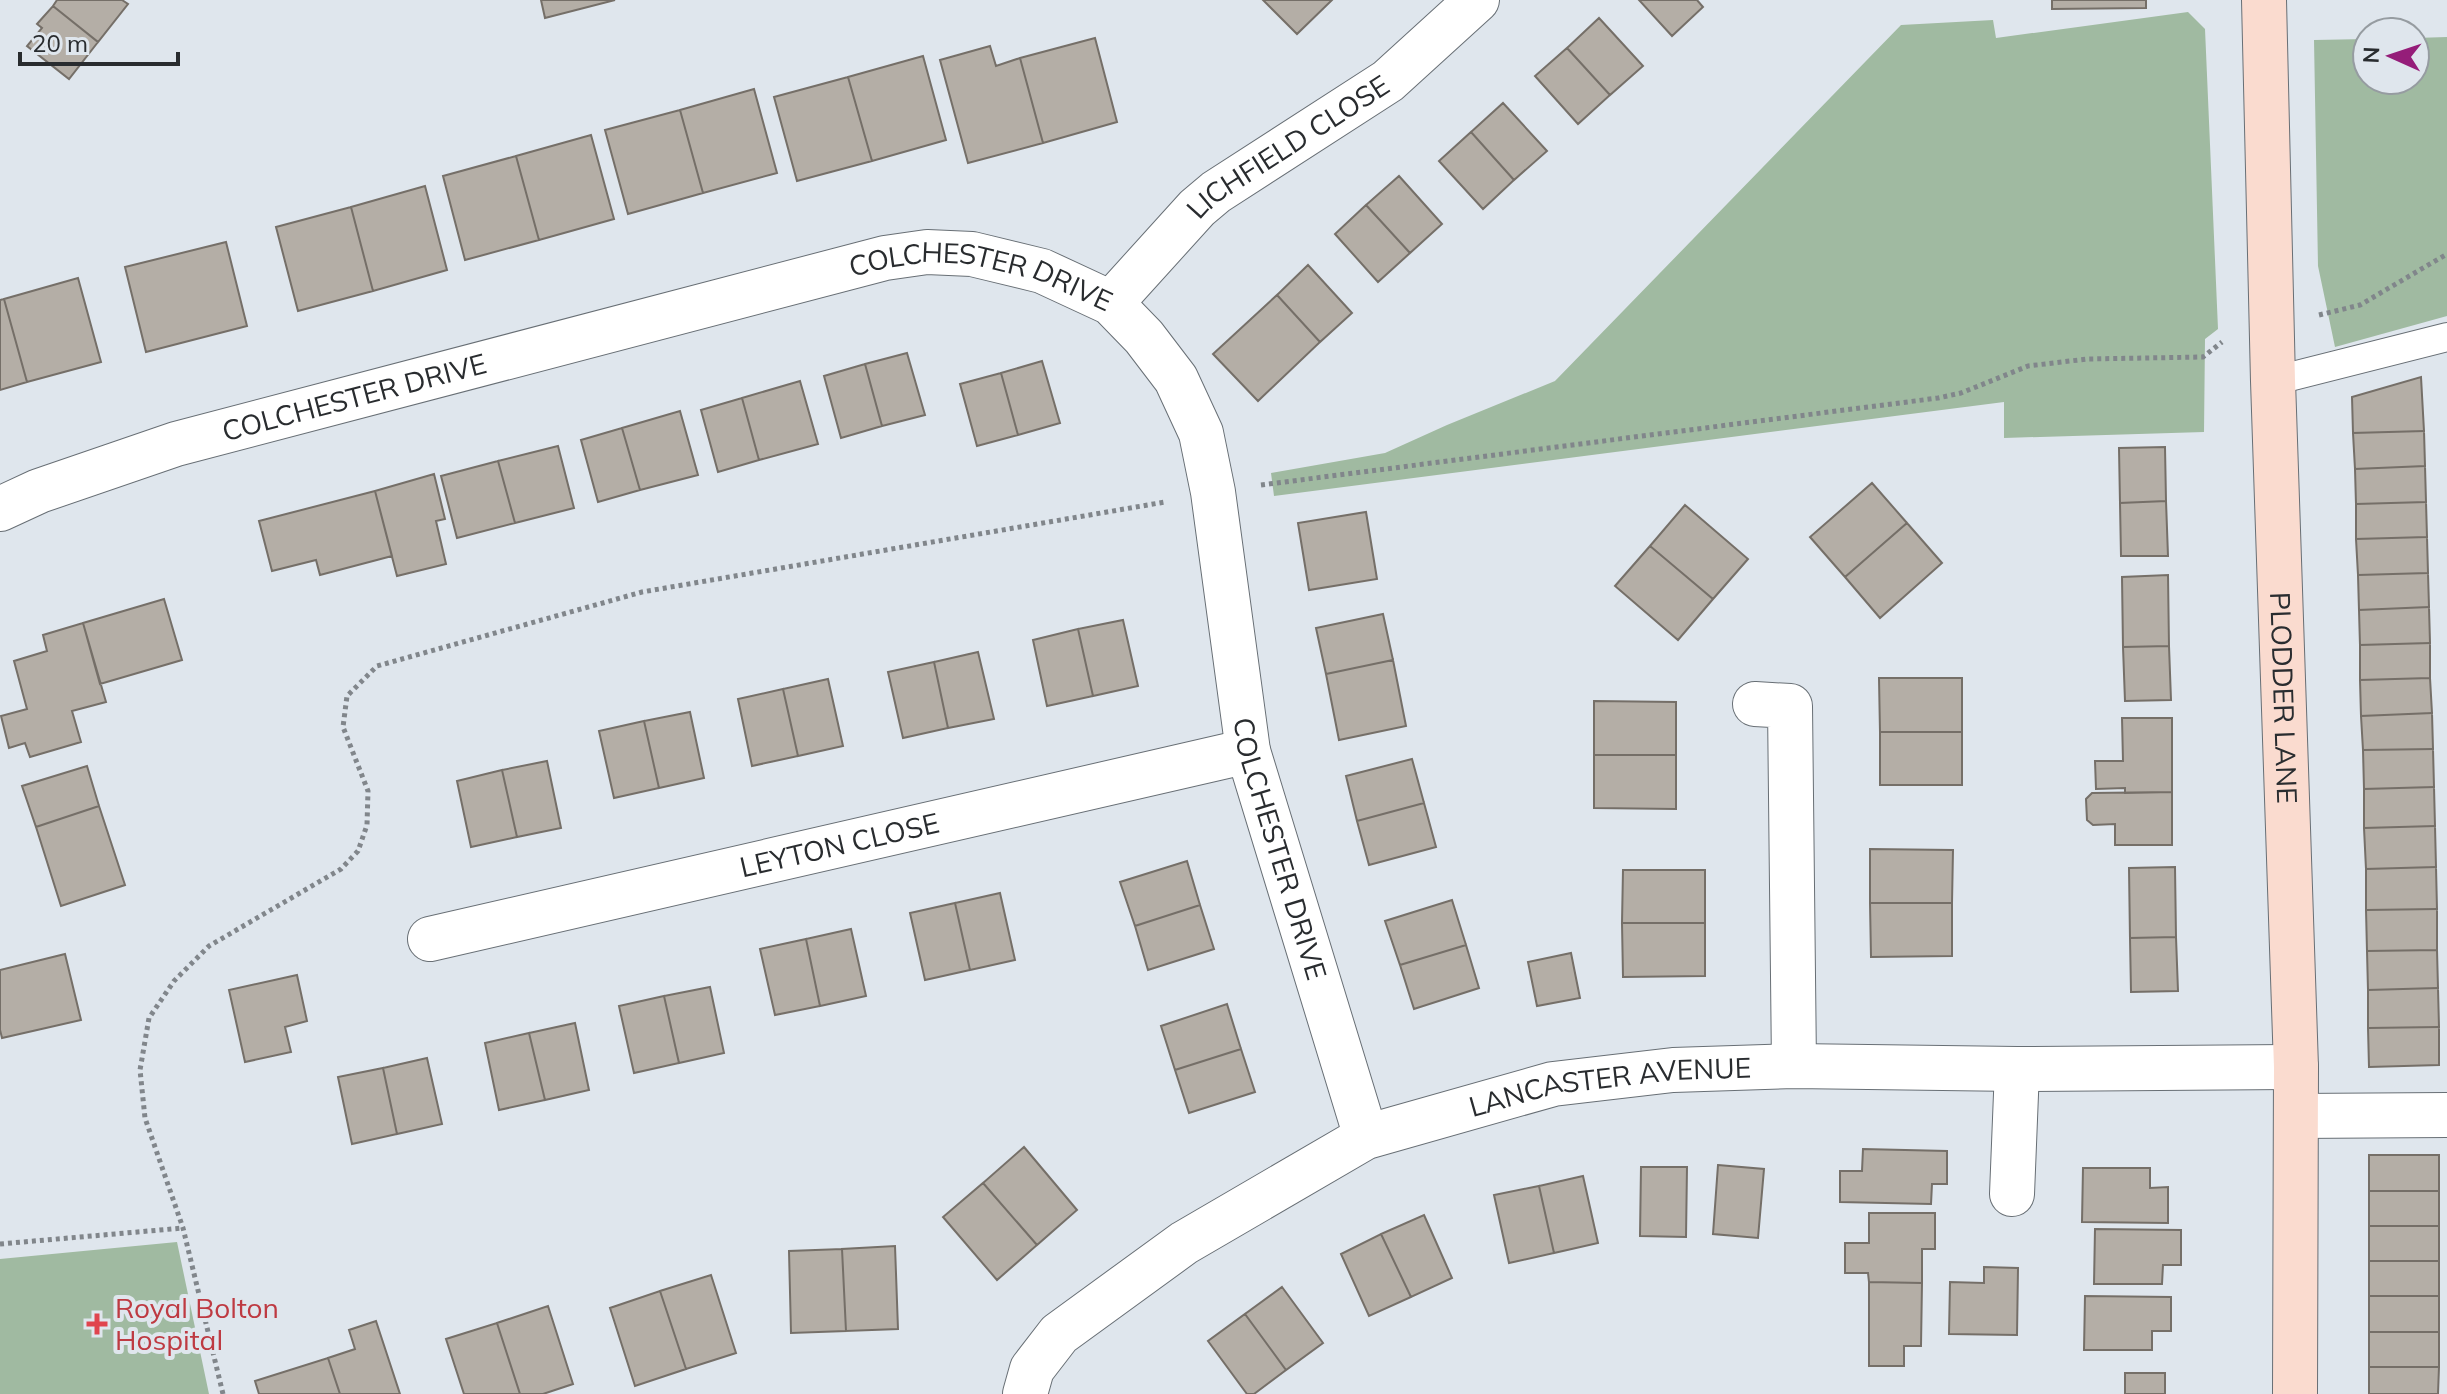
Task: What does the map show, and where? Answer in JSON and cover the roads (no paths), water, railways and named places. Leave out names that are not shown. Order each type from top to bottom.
[{"type":"main road","name":"PLODDER LANE","points":[[2264,0],[2273,381],[2296,1067],[2295,1394]]},
{"type":"street","name":"LICHFIELD CLOSE","points":[[1111,303],[1197,208],[1216,192],[1388,81],[1477,0]]},
{"type":"street","name":"COLCHESTER DRIVE","points":[[0,509],[39,491],[176,444],[885,258],[927,252],[972,254],[1042,271],[1111,303],[1144,337],[1176,379],[1201,433],[1213,492],[1248,751],[1366,1137]]},
{"type":"street","points":[[1755,704],[1790,706],[1794,1066]]},
{"type":"street","name":"LEYTON CLOSE","points":[[430,939],[1248,751]]},
{"type":"street","name":"LANCASTER AVENUE","points":[[1025,1394],[1032,1369],[1059,1334],[1184,1243],[1366,1137],[1553,1084],[1673,1070],[1794,1066],[2017,1069],[2296,1067]]},
{"type":"street","points":[[2012,1194],[2017,1069]]},
{"type":"street","points":[[2296,1116],[2447,1115]]},
{"type":"lane","points":[[2273,381],[2447,337]]},
{"type":"place","name":"Royal Bolton Hospital","points":[[97,1324]]}]
